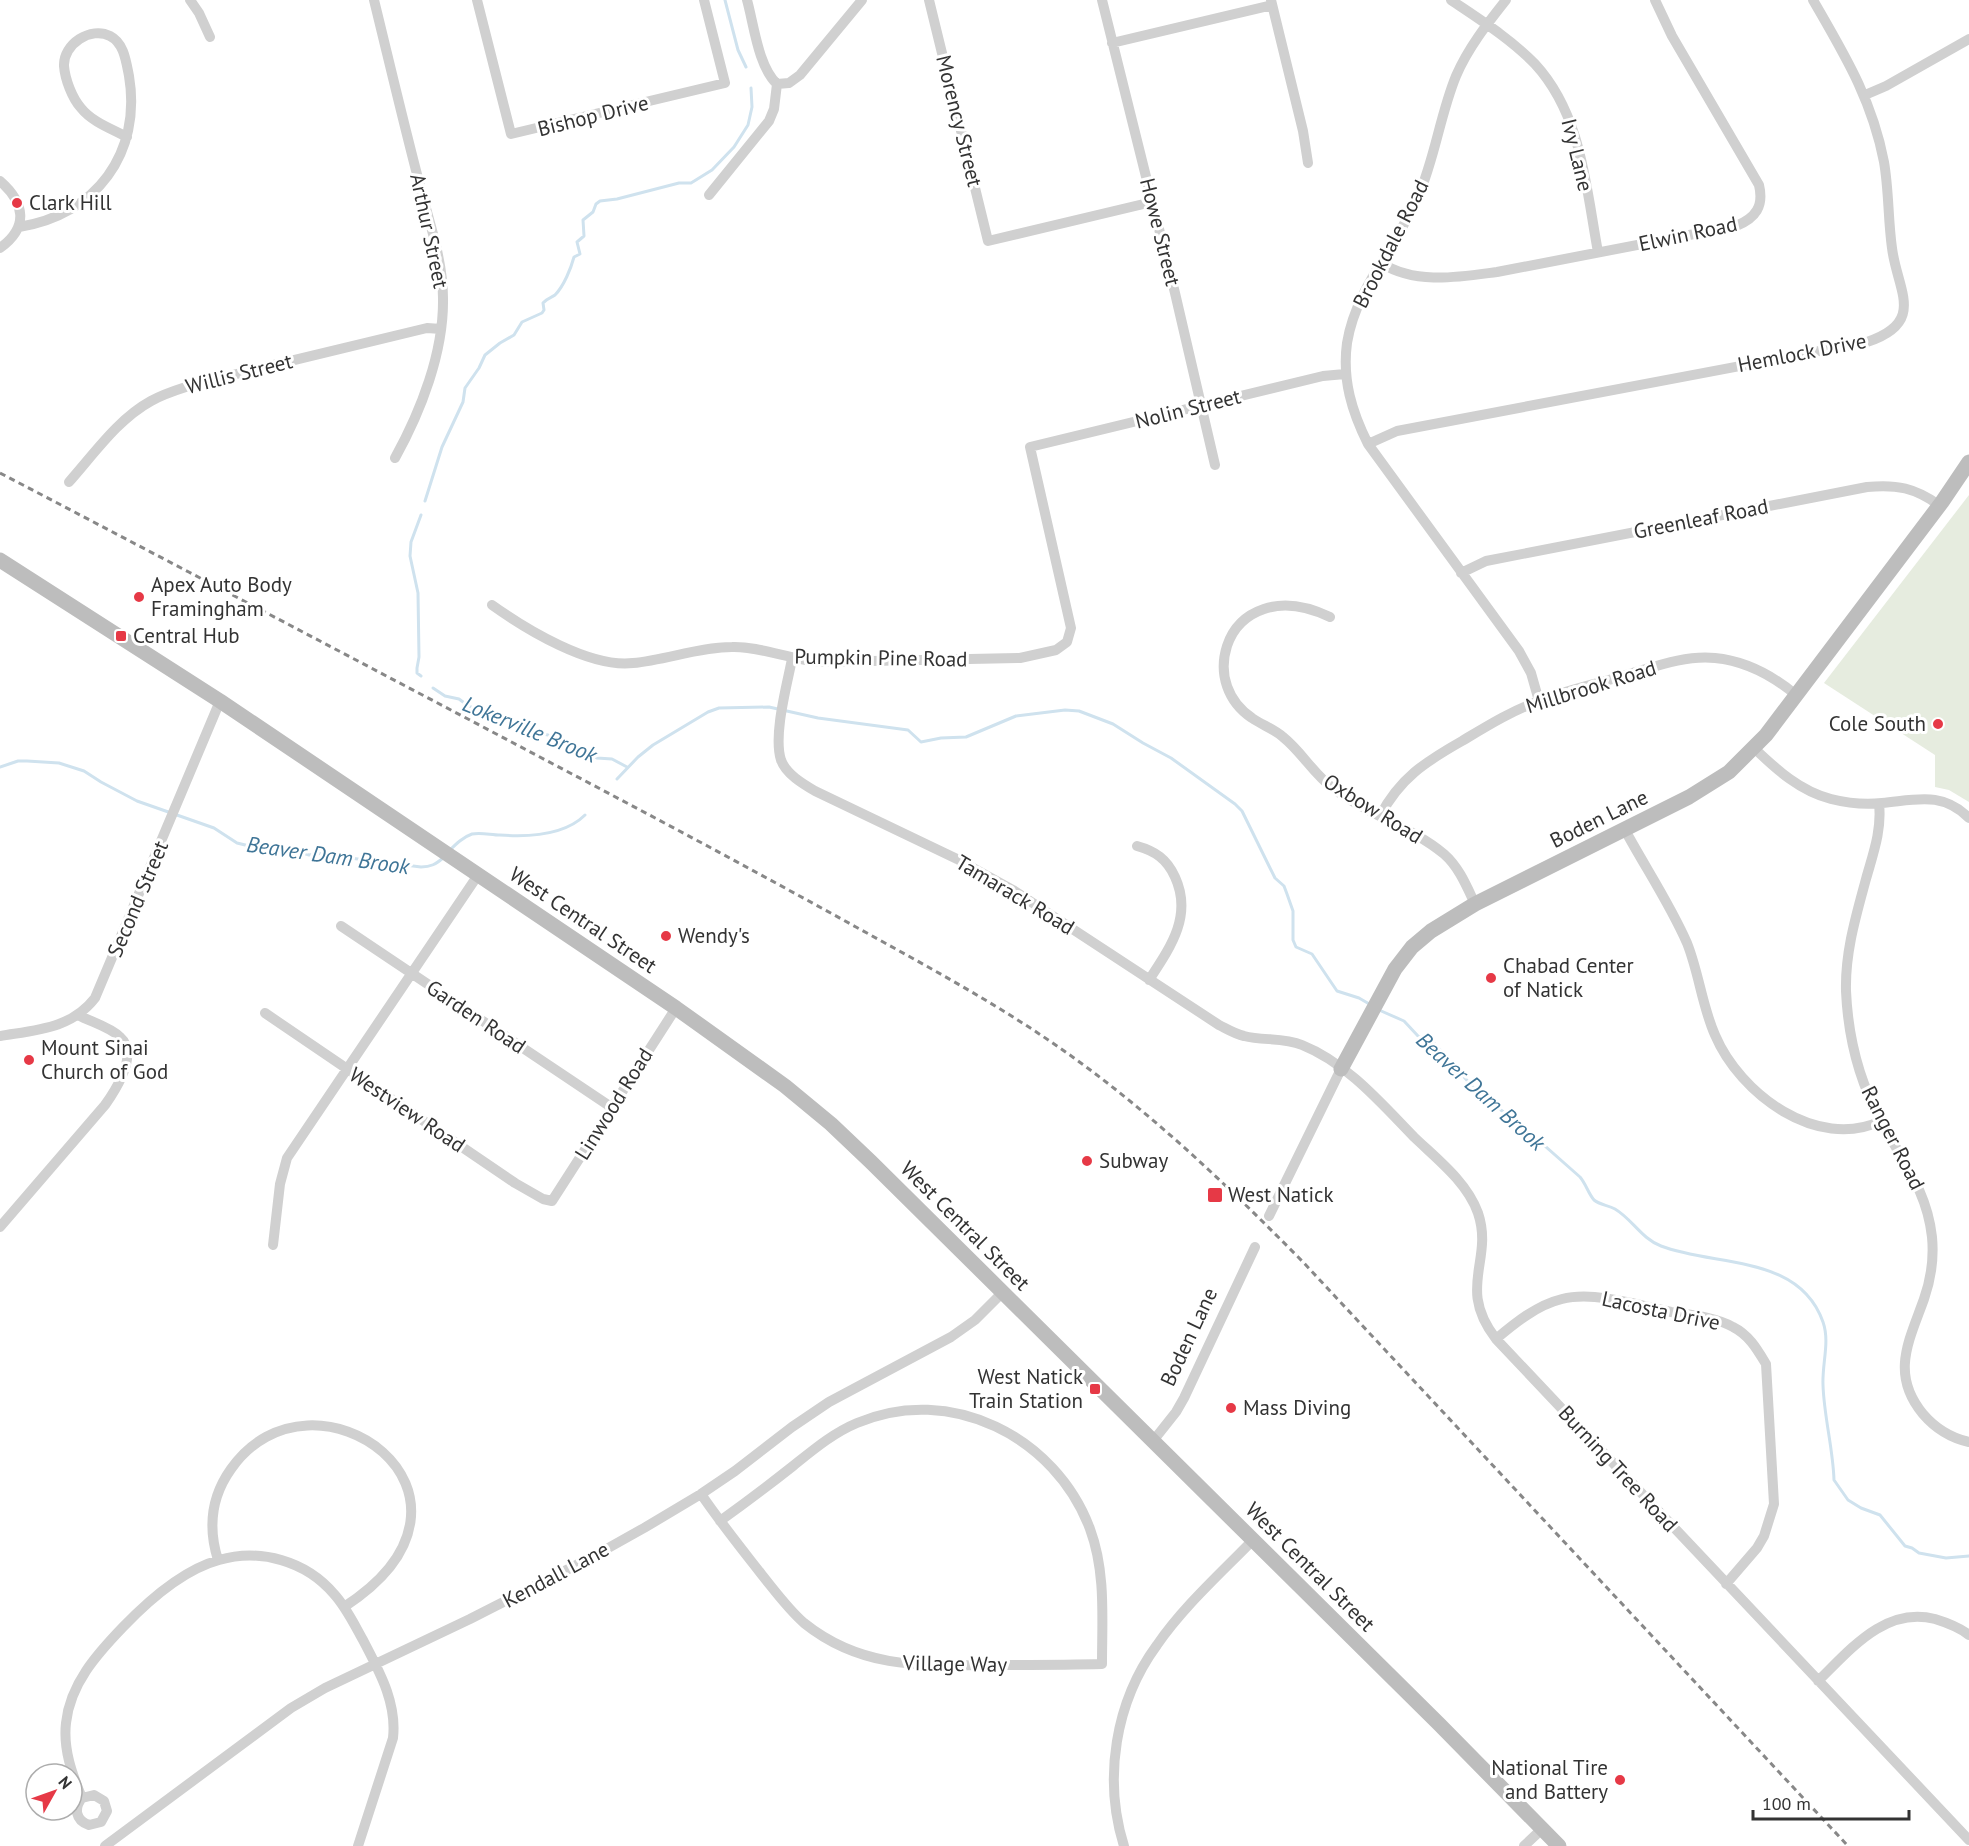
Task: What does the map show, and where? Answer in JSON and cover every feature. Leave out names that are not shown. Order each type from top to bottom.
[{"type":"main road","name":"Boden Lane","points":[[1341,1068],[1399,963],[1422,938],[1475,904],[1625,830],[1717,781],[1754,748],[1939,505],[1969,462]]},
{"type":"main road","name":"West Central Street","points":[[2,564],[220,701],[457,860],[676,1008],[770,1075],[831,1124],[1154,1441],[1559,1846]]},
{"type":"street","points":[[190,0],[205,23],[210,37]]},
{"type":"street","name":"Arthur Street","points":[[374,0],[438,258],[443,297],[441,328],[426,385],[395,458]]},
{"type":"street","name":"Bishop Drive","points":[[477,0],[511,134],[541,129],[725,83],[704,0]]},
{"type":"street","points":[[747,0],[764,64],[770,78],[777,84],[789,83],[800,75],[862,0]]},
{"type":"street","name":"Morency Street","points":[[929,0],[988,241],[1152,202]]},
{"type":"street","name":"Howe Street","points":[[1102,0],[1215,465]]},
{"type":"street","name":"Ivy Lane","points":[[1451,0],[1487,25],[1536,65],[1564,105],[1580,153],[1598,252]]},
{"type":"street","name":"Brookdale Road","points":[[1506,0],[1468,52],[1456,76],[1431,162],[1418,196],[1365,288],[1354,314],[1347,343],[1345,374],[1351,405],[1368,444],[1525,662],[1539,701]]},
{"type":"street","name":"Elwin Road","points":[[1381,263],[1389,269],[1406,275],[1449,278],[1497,272],[1737,226],[1752,218],[1759,210],[1761,202],[1759,185],[1672,36],[1655,0]]},
{"type":"street","name":"Hemlock Drive","points":[[1368,444],[1397,431],[1867,342],[1888,333],[1902,316],[1905,296],[1892,252],[1884,163],[1865,95],[1813,0]]},
{"type":"street","points":[[1112,43],[1271,2],[1303,131],[1308,163]]},
{"type":"street","points":[[19,227],[49,220],[83,201],[110,173],[127,137],[132,98],[122,49],[109,35],[90,34],[75,42],[64,64],[72,93],[84,112],[127,137]]},
{"type":"street","points":[[1865,95],[1886,86],[1969,39]]},
{"type":"street","points":[[709,195],[768,121],[774,109],[777,84]]},
{"type":"street","points":[[0,181],[14,194],[21,219],[19,227],[9,242],[0,248]]},
{"type":"street","name":"Willis Street","points":[[69,482],[125,420],[145,405],[164,395],[195,384],[415,331],[441,328]]},
{"type":"street","name":"Nolin Street","points":[[1067,642],[1071,627],[1070,619],[1030,447],[1323,376],[1345,374]]},
{"type":"street","name":"Greenleaf Road","points":[[1461,573],[1486,561],[1867,487],[1891,486],[1915,490],[1939,505]]},
{"type":"street","name":"Pumpkin Pine Road","points":[[492,605],[540,634],[582,654],[608,663],[634,663],[734,646],[792,659],[822,662],[1010,659],[1048,653],[1067,642]]},
{"type":"street","name":"Oxbow Road","points":[[1330,617],[1308,608],[1282,605],[1258,611],[1248,617],[1233,633],[1224,654],[1224,676],[1230,694],[1243,711],[1287,740],[1333,789],[1447,856],[1460,873],[1475,904]]},
{"type":"street","name":"Millbrook Road","points":[[1380,816],[1400,785],[1420,766],[1495,721],[1539,701],[1671,662],[1699,657],[1727,659],[1754,667],[1796,695]]},
{"type":"street","name":"Tamarack Road","points":[[792,659],[780,723],[781,761],[805,785],[957,859],[1013,890],[1231,1031],[1249,1037],[1292,1041],[1316,1051],[1341,1068]]},
{"type":"street","name":"Second Street","points":[[0,1036],[58,1026],[88,1007],[100,988],[220,701]]},
{"type":"street","points":[[1754,748],[1789,780],[1816,794],[1844,802],[1879,804],[1907,799],[1933,799],[1955,807],[1969,818]]},
{"type":"street","name":"Ranger Road","points":[[1879,804],[1878,838],[1849,944],[1846,989],[1848,1018],[1857,1063],[1867,1092],[1917,1183],[1927,1209],[1932,1237],[1933,1254],[1929,1284],[1911,1331],[1905,1355],[1906,1383],[1912,1397],[1929,1420],[1950,1436],[1969,1442]]},
{"type":"street","points":[[1625,830],[1686,942],[1715,1035],[1729,1062],[1743,1079],[1773,1104],[1812,1124],[1825,1128],[1861,1129],[1881,1121]]},
{"type":"street","points":[[1137,846],[1149,849],[1167,863],[1179,886],[1182,898],[1182,910],[1176,936],[1149,980]]},
{"type":"street","points":[[273,1245],[280,1184],[287,1158],[478,875]]},
{"type":"street","name":"Garden Road","points":[[341,926],[611,1107]]},
{"type":"street","name":"Linwood Road","points":[[552,1201],[676,1008]]},
{"type":"street","name":"Westview Road","points":[[265,1012],[516,1183],[543,1199],[552,1201]]},
{"type":"street","points":[[0,1227],[105,1105],[117,1086],[127,1059],[129,1051],[126,1042],[119,1035],[78,1015]]},
{"type":"street","name":"Boden Lane","points":[[1269,1216],[1341,1068]]},
{"type":"street","name":"Burning Tree Road","points":[[1341,1068],[1364,1087],[1448,1170],[1473,1201],[1481,1227],[1477,1301],[1481,1316],[1496,1339],[1969,1840]]},
{"type":"street","name":"Boden Lane","points":[[1154,1441],[1184,1398],[1255,1247]]},
{"type":"street","name":"Kendall Lane","points":[[105,1846],[291,1708],[325,1688],[462,1623],[594,1556],[701,1494],[829,1402],[951,1337],[975,1320],[1002,1293]]},
{"type":"street","name":"Lacosta Drive","points":[[1496,1339],[1535,1310],[1561,1299],[1576,1297],[1608,1300],[1713,1320],[1732,1326],[1745,1335],[1766,1364],[1774,1504],[1764,1536],[1757,1548],[1726,1584]]},
{"type":"street","name":"Village Way","points":[[701,1494],[720,1521],[792,1611],[817,1632],[849,1650],[883,1661],[917,1666],[1102,1664],[1100,1579],[1095,1545],[1083,1513],[1068,1487],[1048,1463],[1024,1442],[984,1420],[955,1413],[925,1410],[883,1415],[858,1423],[818,1446],[720,1521]]},
{"type":"street","points":[[218,1560],[212,1539],[213,1509],[224,1479],[242,1456],[264,1438],[288,1429],[317,1426],[345,1431],[372,1444],[391,1460],[410,1494],[412,1508],[408,1536],[395,1562],[375,1585],[344,1607]]},
{"type":"street","points":[[1124,1846],[1118,1819],[1114,1774],[1120,1725],[1134,1682],[1156,1645],[1182,1612],[1253,1540]]},
{"type":"street","points":[[70,1762],[66,1742],[66,1724],[69,1707],[81,1679],[107,1644],[147,1604],[176,1581],[218,1560],[262,1556],[288,1562],[318,1578],[335,1594],[375,1663],[389,1696],[394,1725],[393,1738],[358,1846]]},
{"type":"street","points":[[1818,1681],[1870,1632],[1894,1621],[1917,1617],[1930,1618],[1954,1625],[1969,1635]]},
{"type":"street","points":[[1524,1846],[1542,1829]]},
{"type":"shaded area","points":[[1969,495],[1969,802],[1949,790],[1935,787],[1935,755],[1824,683]]},
{"type":"waterway","name":"Lokerville Brook","points":[[725,0],[738,50],[746,67]]},
{"type":"waterway","name":"Lokerville Brook","points":[[425,501],[442,447],[463,402],[465,388],[485,355],[514,335],[522,322],[542,313],[543,303],[558,291],[567,277],[574,257],[580,254],[577,242],[584,236],[583,220],[593,212],[600,201],[617,199],[679,183],[691,183],[712,170],[734,147],[748,125],[752,107],[751,88]]},
{"type":"waterway","name":"Lokerville Brook","points":[[421,515],[411,542],[410,556],[418,593],[417,673],[421,676]]},
{"type":"waterway","name":"Lokerville Brook","points":[[433,688],[445,696],[459,699],[499,720],[508,721],[522,730],[548,735],[570,749],[591,754],[597,758],[612,759],[627,767]]},
{"type":"waterway","name":"Beaver Dam Brook","points":[[617,779],[653,745],[708,712],[719,708],[769,707],[818,718],[908,730],[921,742],[966,737],[1016,716],[1065,710],[1079,711],[1113,724],[1171,758],[1242,811],[1275,878],[1284,886],[1293,911],[1293,940],[1296,947],[1312,954],[1337,991],[1359,998],[1371,1005]]},
{"type":"waterway","name":"Beaver Dam Brook","points":[[0,767],[18,761],[59,763],[84,771],[137,801],[214,828],[237,843],[266,850],[285,847],[309,855],[324,853],[421,867],[433,865],[443,858]]},
{"type":"waterway","name":"Beaver Dam Brook","points":[[449,851],[472,834],[522,836],[546,833],[567,827],[585,815]]},
{"type":"waterway","name":"Beaver Dam Brook","points":[[1379,1010],[1404,1021],[1418,1036],[1434,1043],[1479,1094],[1520,1124],[1580,1177],[1594,1200],[1621,1213],[1654,1243],[1683,1253],[1754,1266],[1795,1284],[1811,1300],[1825,1330],[1823,1385],[1834,1480],[1848,1500],[1880,1515],[1905,1546],[1919,1553],[1946,1558],[1969,1556]]},
{"type":"railway","points":[[0,473],[785,888],[967,989],[1021,1022],[1105,1081],[1193,1155],[1303,1262],[1848,1846]]},
{"type":"place","name":"Clark Hill","points":[[17,203]]},
{"type":"place","name":"Apex Auto Body Framingham","points":[[139,597]]},
{"type":"place","name":"Central Hub","points":[[121,636]]},
{"type":"place","name":"Cole South","points":[[1938,724]]},
{"type":"place","name":"Wendy's","points":[[666,936]]},
{"type":"place","name":"Chabad Center of Natick","points":[[1491,978]]},
{"type":"place","name":"Mount Sinai Church of God","points":[[29,1060]]},
{"type":"place","name":"Subway","points":[[1087,1161]]},
{"type":"place","name":"West Natick","points":[[1215,1195]]},
{"type":"place","name":"West Natick Train Station","points":[[1095,1389]]},
{"type":"place","name":"Mass Diving","points":[[1231,1408]]},
{"type":"place","name":"National Tire and Battery","points":[[1620,1780]]}]
